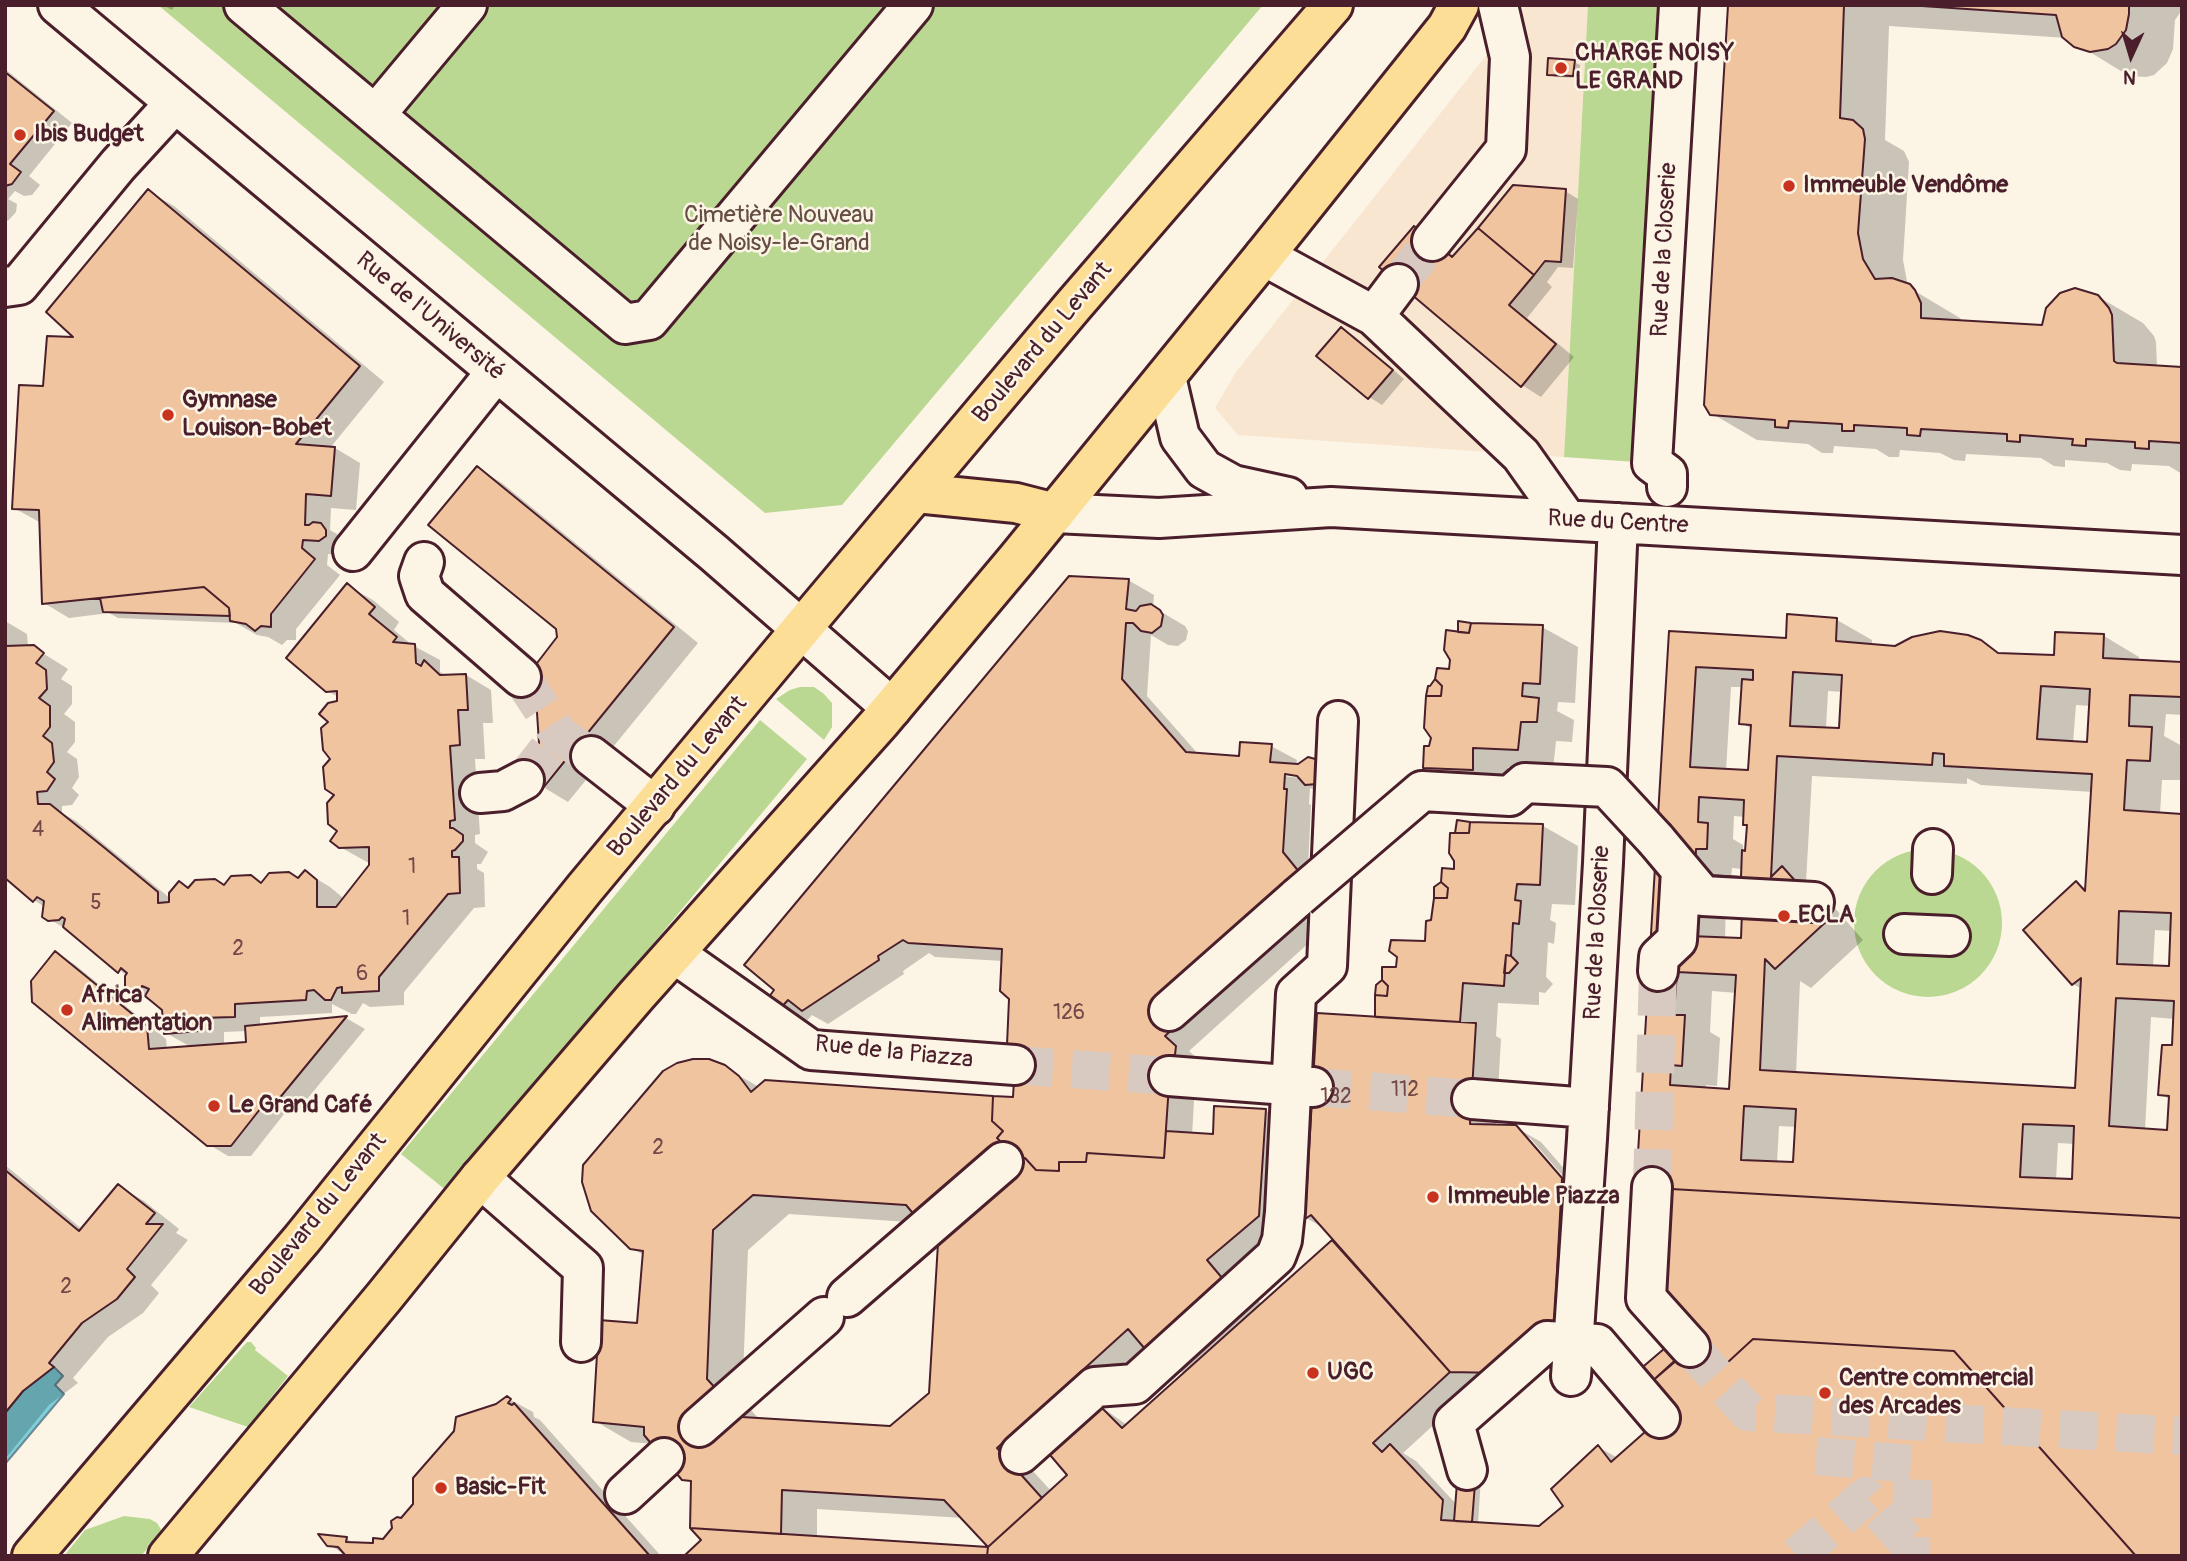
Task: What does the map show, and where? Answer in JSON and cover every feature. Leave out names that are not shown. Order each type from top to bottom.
[{"type":"main road","name":"Boulevard du Levant","points":[[32,1556],[302,1238],[576,899],[802,628],[1073,306],[1333,5]]},
{"type":"main road","points":[[167,1556],[480,1178],[892,708],[1055,513],[1447,27],[1459,5]]},
{"type":"main road","points":[[916,493],[1016,503],[1055,513]]},
{"type":"street","name":"Rue de l'Université","points":[[58,5],[802,628],[892,708]]},
{"type":"street","points":[[244,5],[625,324],[649,320],[913,5]]},
{"type":"street","points":[[376,114],[467,5]]},
{"type":"street","points":[[1432,241],[1507,149],[1510,57],[1497,5]]},
{"type":"street","name":"Rue de la Closerie","points":[[1667,487],[1667,474],[1653,463],[1679,5]]},
{"type":"street","points":[[5,287],[19,285],[118,165],[175,103]]},
{"type":"street","points":[[1264,257],[1374,316],[1521,455],[1567,520]]},
{"type":"street","points":[[1374,316],[1398,284]]},
{"type":"street","points":[[353,551],[496,372]]},
{"type":"street","points":[[1166,377],[1180,437],[1204,470],[1233,485],[1331,507]]},
{"type":"street","name":"Rue du Centre","points":[[1055,513],[1159,518],[1331,507],[2182,555]]},
{"type":"street","name":"Rue de la Closerie","points":[[1572,1359],[1589,1108],[1618,523]]},
{"type":"street","points":[[424,562],[419,576],[425,594],[521,677]]},
{"type":"street","points":[[1020,1454],[1095,1387],[1135,1384],[1276,1256],[1282,1240],[1303,1086],[1296,994],[1327,966],[1338,721]]},
{"type":"street","points":[[591,756],[654,806]]},
{"type":"street","points":[[480,793],[503,791],[524,780]]},
{"type":"street","points":[[1169,1011],[1422,791],[1510,796],[1525,783],[1606,787],[1669,870],[1703,896],[1814,902]]},
{"type":"street","points":[[1658,971],[1659,957],[1677,940],[1669,870]]},
{"type":"street","name":"Rue de la Piazza","points":[[675,954],[811,1050],[1015,1065]]},
{"type":"street","points":[[1169,1076],[1303,1086]]},
{"type":"street","points":[[1472,1099],[1589,1108]]},
{"type":"street","points":[[699,1427],[1003,1162]]},
{"type":"street","points":[[480,1178],[583,1268],[581,1342]]},
{"type":"street","points":[[1652,1188],[1646,1298],[1690,1347]]},
{"type":"street","points":[[1467,1470],[1454,1423],[1547,1342],[1572,1359],[1597,1344],[1660,1418]]},
{"type":"street","points":[[625,1494],[664,1458]]},
{"type":"shaded area","points":[[1526,5],[1588,5],[1564,457],[1238,435],[1215,408],[1236,372]]},
{"type":"green space","name":"Cimetière Nouveau de Noisy-le-Grand","points":[[158,5],[1263,5],[842,505],[765,513]]},
{"type":"green space","points":[[1588,5],[1663,5],[1636,462],[1564,457]]},
{"type":"green space","points":[[800,687],[814,687],[832,703],[832,727],[824,740],[776,699]]},
{"type":"green space","points":[[760,720],[807,759],[447,1191],[401,1154]]},
{"type":"green space","points":[[1928,849],[1956,854],[1981,870],[1997,895],[2002,923],[1997,951],[1981,976],[1956,992],[1928,997],[1900,992],[1875,976],[1859,951],[1854,923],[1859,895],[1875,870],[1900,854]]},
{"type":"green space","points":[[247,1342],[251,1342],[255,1350],[288,1376],[248,1427],[189,1407]]},
{"type":"green space","points":[[124,1516],[150,1519],[157,1523],[162,1531],[141,1556],[64,1556],[85,1530]]},
{"type":"water","points":[[54,1367],[63,1376],[55,1385],[64,1394],[5,1464],[5,1413],[23,1391]]},
{"type":"building","name":"Immeuble Vendôme","points":[[1728,5],[1844,5],[1840,118],[1853,120],[1863,129],[1865,139],[1858,233],[1863,259],[1875,279],[1892,278],[1910,284],[1921,303],[1921,318],[2042,325],[2046,308],[2060,293],[2075,288],[2098,295],[2112,315],[2114,361],[2182,367],[2182,443],[2149,441],[2149,449],[2135,448],[2135,442],[2086,439],[2086,446],[2072,445],[2073,439],[2020,435],[2020,442],[2007,441],[2007,434],[1921,429],[1920,436],[1907,435],[1907,428],[1854,425],[1854,431],[1842,431],[1842,424],[1789,421],[1788,428],[1775,427],[1775,420],[1710,415],[1704,405]]},
{"type":"building","points":[[1907,5],[2129,5],[2129,14],[2126,30],[2116,44],[2108,49],[2090,52],[2074,47],[2062,37],[2056,15]]},
{"type":"building","name":"CHARGE NOISY LE GRAND","points":[[1548,58],[1575,60],[1573,76],[1547,75]]},
{"type":"building","name":"Ibis Budget","points":[[5,72],[54,111],[10,164],[21,172],[12,184],[5,186]]},
{"type":"building","points":[[1513,185],[1566,189],[1561,262],[1545,261],[1534,275],[1478,228]]},
{"type":"building","name":"Gymnase Louison-Bobet","points":[[148,189],[360,366],[296,444],[335,447],[331,496],[306,494],[305,525],[321,523],[326,530],[326,536],[319,541],[303,540],[302,548],[315,559],[271,614],[271,627],[261,626],[255,631],[246,624],[230,621],[229,608],[204,587],[42,604],[39,510],[12,509],[19,385],[43,386],[47,336],[73,337],[46,312]]},
{"type":"building","points":[[1414,226],[1452,257],[1478,228],[1534,275],[1509,305],[1556,344],[1521,387],[1379,267]]},
{"type":"building","points":[[1341,327],[1393,370],[1368,399],[1316,356]]},
{"type":"building","points":[[477,466],[674,627],[542,789],[534,667],[557,637],[556,629],[428,525]]},
{"type":"building","points":[[1069,576],[1129,579],[1126,609],[1136,611],[1140,606],[1151,604],[1160,610],[1163,615],[1161,626],[1152,633],[1141,631],[1133,623],[1126,623],[1122,679],[1186,752],[1239,756],[1240,742],[1272,744],[1270,762],[1298,764],[1308,757],[1319,760],[1317,784],[1305,785],[1297,776],[1285,774],[1284,789],[1287,789],[1283,852],[1300,873],[1307,907],[1165,1036],[1176,1046],[1175,1055],[1171,1055],[1164,1158],[1087,1153],[1086,1162],[1059,1162],[1059,1171],[1036,1170],[1025,1158],[1019,1160],[997,1138],[1003,1131],[992,1121],[993,1096],[1013,1097],[1016,1046],[1007,1045],[1009,999],[1000,991],[1002,949],[908,943],[903,940],[878,956],[879,960],[802,1011],[788,1000],[778,1011],[766,1001],[774,990],[744,965]]},
{"type":"building","points":[[347,583],[375,607],[369,614],[397,637],[393,642],[415,644],[416,663],[421,666],[424,660],[440,675],[466,674],[468,710],[458,710],[460,745],[450,746],[455,820],[450,821],[450,828],[463,835],[463,841],[452,851],[452,857],[459,857],[460,893],[448,894],[379,977],[379,991],[342,993],[342,987],[337,988],[331,1000],[325,1000],[314,990],[307,991],[306,1000],[235,1004],[235,1017],[199,1018],[199,1031],[164,1034],[162,1010],[145,996],[149,989],[142,986],[141,989],[129,990],[125,987],[127,973],[121,968],[118,973],[63,927],[65,919],[62,917],[48,921],[42,917],[44,901],[37,897],[33,902],[5,878],[5,646],[34,645],[44,653],[36,663],[46,670],[47,689],[39,698],[50,706],[50,727],[43,736],[52,743],[54,762],[47,772],[55,779],[47,791],[37,792],[38,804],[50,804],[106,849],[158,892],[158,903],[169,902],[169,893],[179,881],[188,888],[195,880],[215,879],[224,885],[231,876],[251,875],[261,883],[269,873],[289,872],[298,878],[305,870],[317,880],[317,907],[336,907],[369,865],[369,847],[339,848],[330,841],[337,831],[328,824],[327,803],[334,795],[325,789],[323,767],[330,759],[323,750],[321,728],[328,722],[319,714],[328,703],[337,701],[337,691],[326,692],[286,658]]},
{"type":"building","points":[[204,587],[229,608],[230,616],[103,612],[100,598]]},
{"type":"building","name":"ECLA","points":[[1787,614],[1837,618],[1836,641],[1895,646],[1912,637],[1940,631],[1968,635],[1981,640],[1998,653],[2054,655],[2055,632],[2104,634],[2103,658],[2182,662],[2182,697],[2130,695],[2129,726],[2152,727],[2150,761],[2127,760],[2124,810],[2182,814],[2182,1218],[1636,1187],[1669,631],[1786,638]],"holes":[[[1696,667],[1753,670],[1753,680],[1742,679],[1739,724],[1751,725],[1748,770],[1690,767]],[[1793,672],[1842,675],[1839,728],[1790,726]],[[2041,686],[2090,689],[2087,742],[2037,739]],[[1933,753],[1944,754],[1944,766],[2092,774],[2085,891],[2076,881],[2023,930],[2072,985],[2081,978],[2075,1088],[1760,1070],[1765,959],[1775,969],[1829,919],[1782,866],[1771,877],[1777,756],[1932,765]],[[1699,797],[1744,800],[1743,825],[1747,825],[1745,851],[1742,850],[1741,877],[1695,874],[1696,849],[1707,849],[1708,823],[1698,822]],[[1691,882],[1743,885],[1741,938],[1689,936]],[[2119,911],[2171,913],[2169,966],[2117,964]],[[1677,972],[1736,975],[1729,1089],[1670,1085],[1671,1065],[1682,1066],[1685,1015],[1674,1015]],[[2116,998],[2174,1001],[2172,1045],[2162,1045],[2158,1095],[2169,1096],[2167,1130],[2109,1126]],[[1744,1106],[1796,1109],[1793,1162],[1741,1160]],[[2023,1124],[2074,1126],[2072,1179],[2020,1177]]]},
{"type":"building","points":[[1458,621],[1471,623],[1469,633],[1458,632]]},
{"type":"building","points":[[1471,623],[1543,625],[1540,684],[1523,683],[1522,696],[1539,698],[1537,722],[1521,722],[1518,750],[1473,748],[1473,770],[1423,768],[1424,746],[1429,746],[1431,738],[1424,728],[1426,696],[1441,696],[1442,686],[1435,679],[1437,668],[1449,669],[1450,660],[1444,650],[1446,630],[1469,633]]},
{"type":"building","points":[[1435,679],[1442,686],[1441,696],[1426,696],[1428,686]]},
{"type":"building","points":[[1457,820],[1470,822],[1469,833],[1455,833]]},
{"type":"building","points":[[1470,822],[1543,824],[1540,885],[1517,884],[1515,900],[1521,901],[1519,924],[1513,923],[1511,956],[1506,955],[1504,986],[1463,983],[1460,1022],[1375,1017],[1375,995],[1387,996],[1388,986],[1382,980],[1382,967],[1396,967],[1397,957],[1389,951],[1391,940],[1425,941],[1426,921],[1431,920],[1434,898],[1447,898],[1448,888],[1441,882],[1442,868],[1454,869],[1454,861],[1449,853],[1450,833],[1469,833]]},
{"type":"building","points":[[1441,882],[1448,888],[1447,898],[1434,898],[1434,887]]},
{"type":"building","points":[[55,951],[147,1026],[149,1049],[246,1042],[245,1026],[347,1016],[278,1100],[268,1099],[231,1146],[207,1146],[32,1002],[31,981]]},
{"type":"building","points":[[1506,955],[1518,963],[1509,973],[1504,973]]},
{"type":"building","points":[[1382,980],[1388,986],[1387,996],[1375,995],[1376,985]]},
{"type":"building","name":"Immeuble Piazza","points":[[1317,1013],[1476,1023],[1470,1124],[1516,1125],[1562,1178],[1554,1329],[1500,1373],[1450,1372],[1311,1215],[1305,1219]]},
{"type":"building","points":[[709,1059],[725,1065],[739,1076],[751,1092],[765,1080],[993,1096],[992,1121],[1003,1131],[997,1138],[1019,1160],[1025,1158],[1036,1170],[1059,1171],[1059,1162],[1086,1162],[1087,1153],[1164,1158],[1166,1131],[1213,1134],[1214,1106],[1266,1109],[1259,1216],[1207,1260],[1228,1285],[1151,1356],[1128,1329],[997,1448],[1042,1498],[988,1547],[944,1500],[782,1490],[781,1534],[690,1528],[691,1481],[682,1480],[644,1435],[644,1427],[593,1422],[599,1320],[637,1323],[643,1251],[630,1249],[591,1211],[582,1182],[583,1165],[663,1071],[677,1063]],"holes":[[[753,1195],[906,1205],[938,1243],[929,1393],[890,1426],[742,1417],[707,1379],[713,1230]]]},
{"type":"building","points":[[5,1170],[79,1231],[118,1184],[155,1213],[146,1224],[163,1224],[127,1269],[135,1277],[117,1299],[82,1323],[49,1363],[54,1367],[23,1391],[5,1413]]},
{"type":"building","points":[[1636,1187],[2182,1218],[2182,1556],[2136,1556],[1954,1351],[1753,1339],[1727,1363],[1702,1336],[1677,1360],[1629,1308]]},
{"type":"building","name":"Centre commercial des Arcades","points":[[1332,1240],[1450,1372],[1373,1443],[1382,1452],[1390,1444],[1443,1500],[1441,1520],[1539,1526],[1563,1506],[1551,1489],[1598,1445],[1611,1462],[1671,1409],[1649,1384],[1702,1336],[1727,1363],[1753,1339],[1954,1351],[2136,1556],[987,1556],[988,1547],[1067,1475],[1045,1449],[1096,1402],[1122,1428]]},
{"type":"building","points":[[1665,1348],[1677,1360],[1649,1384],[1638,1371]]},
{"type":"building","points":[[507,1396],[511,1399],[508,1403],[514,1403],[650,1556],[346,1556],[338,1547],[327,1546],[318,1534],[347,1537],[346,1542],[373,1543],[373,1538],[383,1539],[392,1528],[391,1521],[397,1517],[401,1518],[413,1504],[413,1478],[454,1431],[456,1417],[496,1404]]},
{"type":"building","points":[[1458,1470],[1476,1471],[1472,1522],[1454,1521]]},
{"type":"building","points":[[690,1528],[988,1547],[987,1556],[684,1556],[701,1540]]},
{"type":"tunnel","points":[[1398,284],[1432,241]]},
{"type":"tunnel","points":[[521,677],[559,735],[591,756]]},
{"type":"tunnel","points":[[524,780],[559,735]]},
{"type":"tunnel","points":[[1652,1187],[1658,971]]},
{"type":"tunnel","points":[[1015,1065],[1169,1076]]},
{"type":"tunnel","points":[[1313,1087],[1472,1099]]},
{"type":"tunnel","points":[[1690,1347],[1748,1412],[2182,1436]]},
{"type":"tunnel","points":[[1816,1456],[1914,1464],[1910,1556]]},
{"type":"tunnel","points":[[1797,1556],[1866,1496],[1919,1556]]},
{"type":"place","name":"CHARGE NOISY LE GRAND","points":[[1561,68]]},
{"type":"place","name":"Ibis Budget","points":[[20,135]]},
{"type":"place","name":"Immeuble Vendôme","points":[[1789,186]]},
{"type":"place","name":"Gymnase Louison-Bobet","points":[[168,415]]},
{"type":"place","name":"ECLA","points":[[1784,916]]},
{"type":"place","name":"Africa Alimentation","points":[[67,1010]]},
{"type":"place","name":"Le Grand Café","points":[[214,1106]]},
{"type":"place","name":"Immeuble Piazza","points":[[1433,1197]]},
{"type":"place","name":"UGC","points":[[1313,1373]]},
{"type":"place","name":"Centre commercial des Arcades","points":[[1825,1393]]},
{"type":"place","name":"Basic-Fit","points":[[441,1488]]}]
